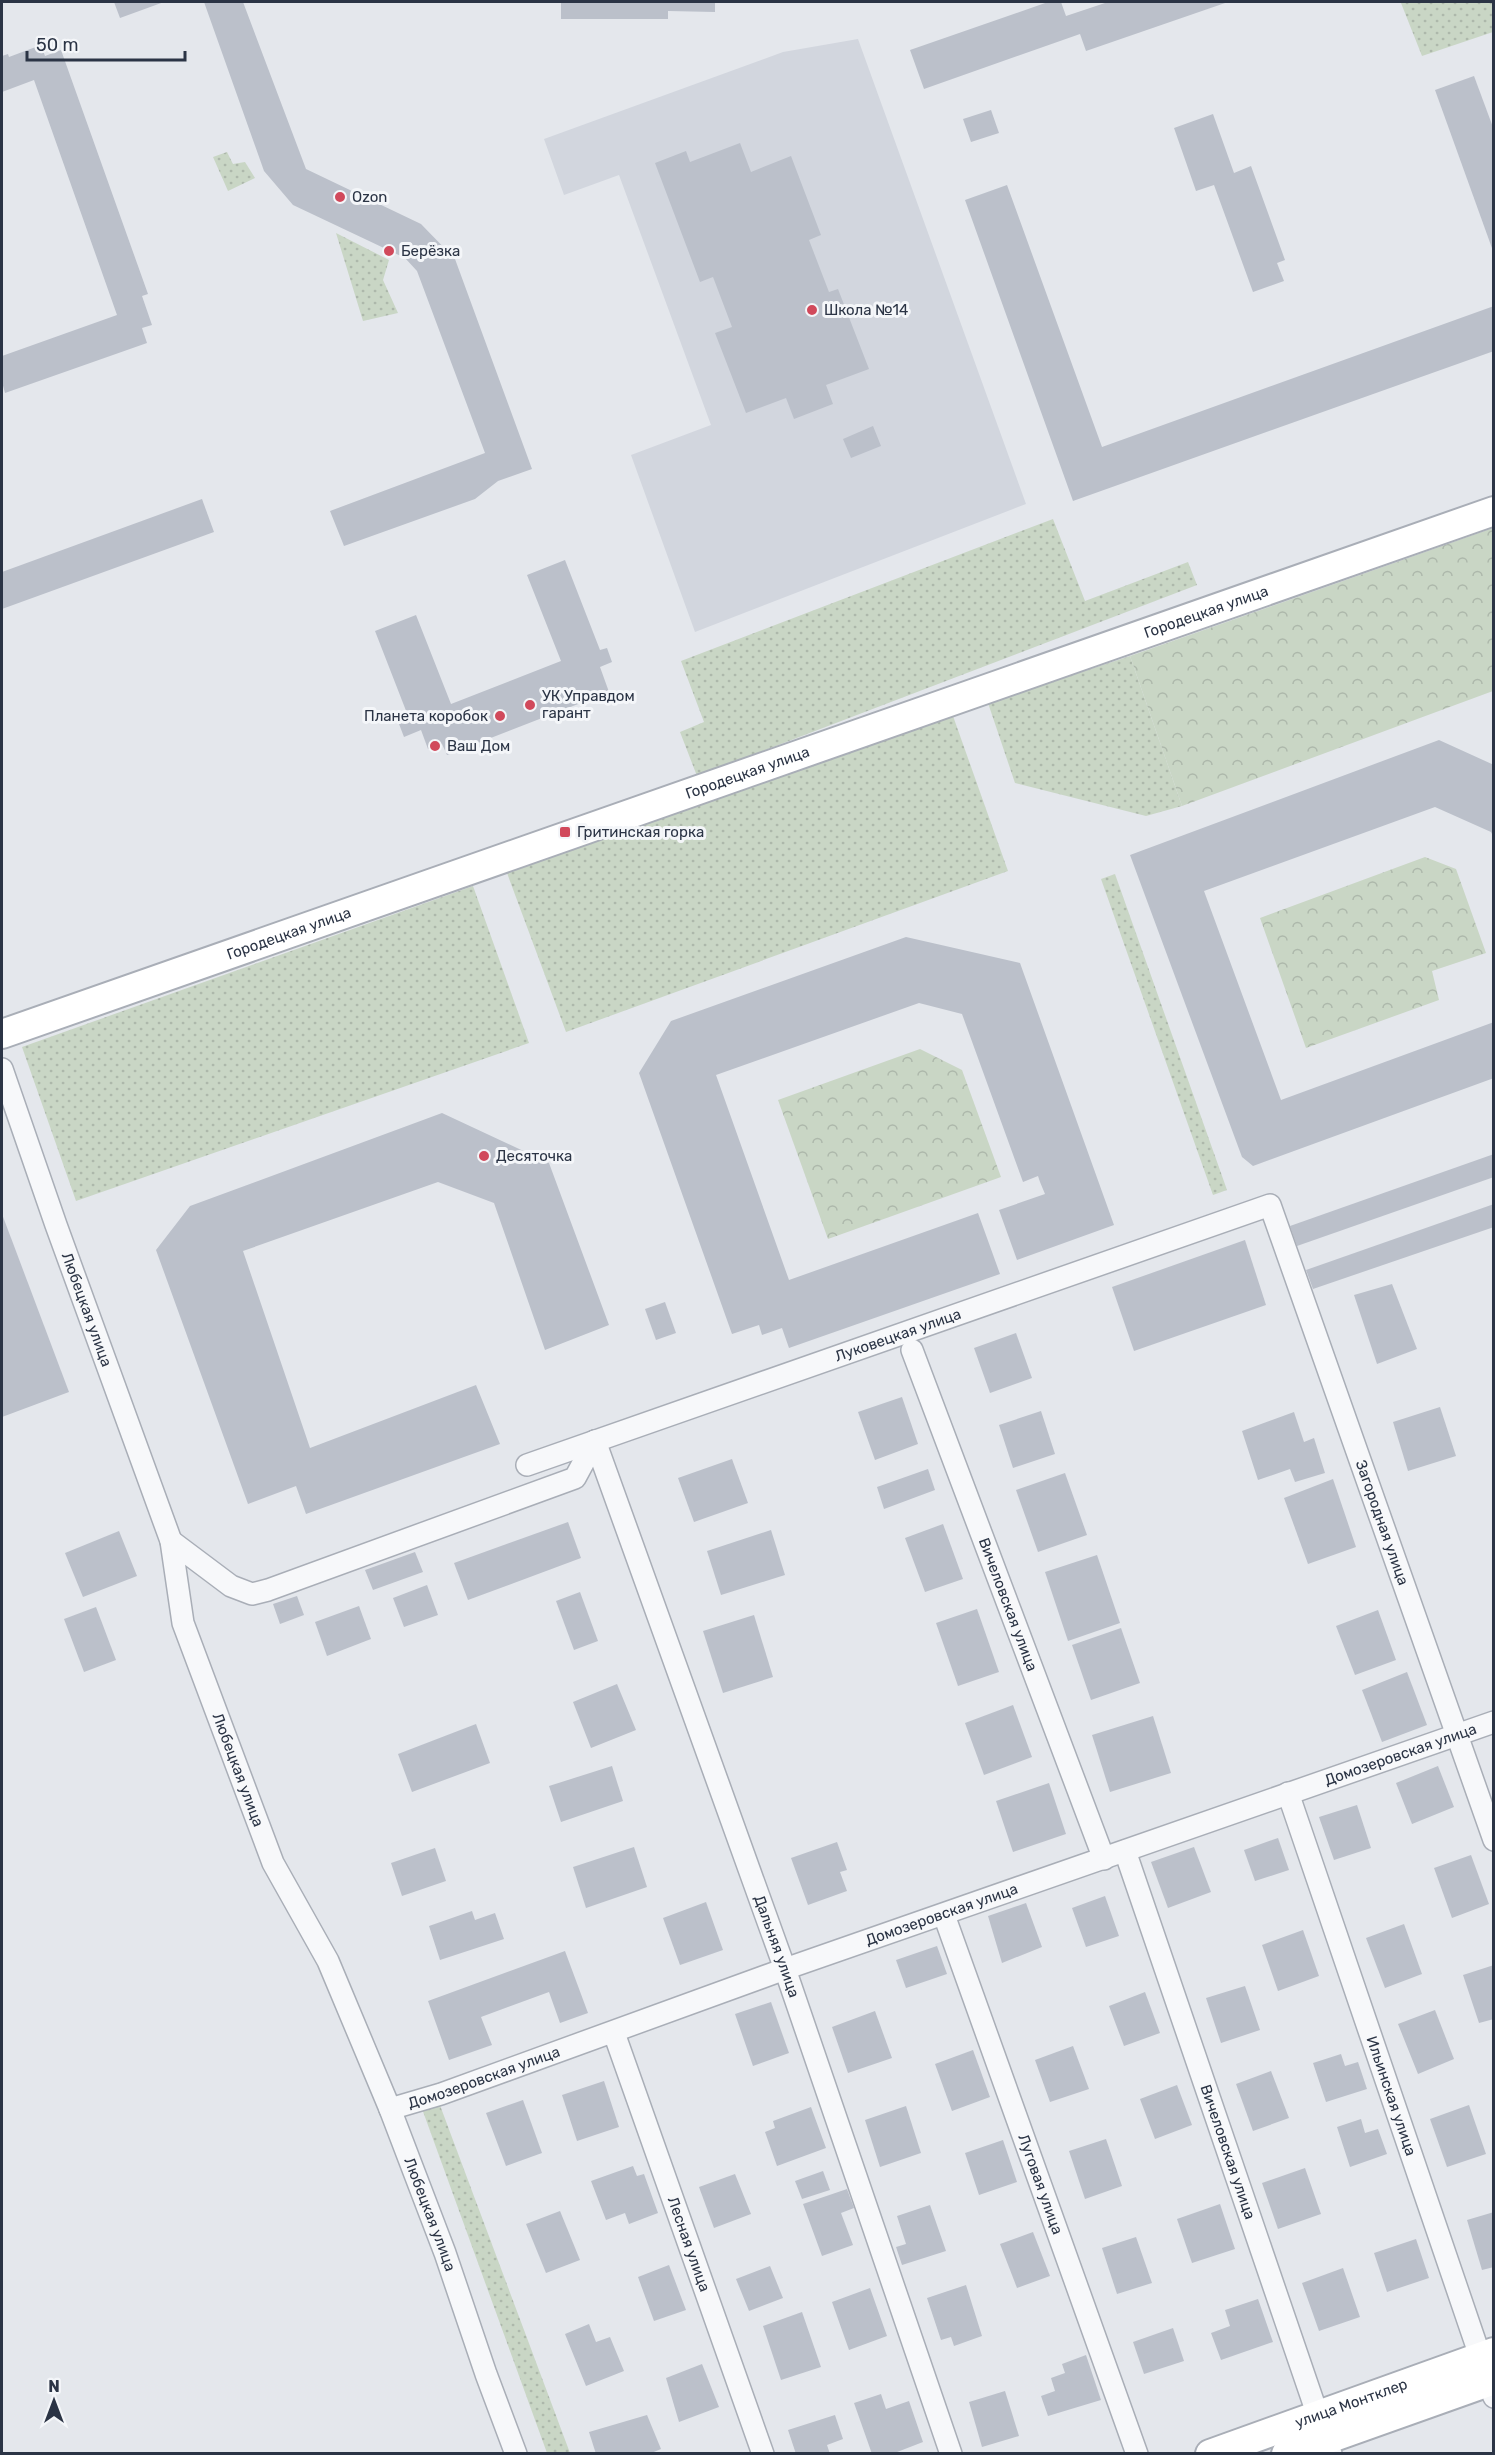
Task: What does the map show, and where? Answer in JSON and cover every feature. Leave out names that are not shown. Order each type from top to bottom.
[{"type":"street","name":"Городецкая улица","points":[[2,1034],[1494,511]]},
{"type":"street","name":"Любецкая улица","points":[[2,1069],[171,1541],[183,1623],[273,1863],[328,1961],[390,2109],[445,2253],[516,2454]]},
{"type":"street","name":"Луковецкая улица","points":[[527,1465],[1270,1205]]},
{"type":"street","name":"Загородная улица","points":[[1270,1205],[1494,1840]]},
{"type":"street","name":"Вичеловская улица","points":[[912,1350],[1104,1858]]},
{"type":"street","points":[[171,1541],[231,1586],[252,1594],[575,1478],[595,1441]]},
{"type":"street","name":"Дальняя улица","points":[[595,1441],[785,1969],[951,2454]]},
{"type":"street","name":"Домозеровская улица","points":[[390,2109],[614,2033],[785,1969],[1494,1722]]},
{"type":"street","name":"Ильинская улица","points":[[1288,1793],[1490,2373]]},
{"type":"street","name":"Вичеловская улица","points":[[1125,1851],[1325,2436]]},
{"type":"street","name":"Луговая улица","points":[[944,1915],[1137,2454]]},
{"type":"street","name":"Лесная улица","points":[[614,2033],[763,2454]]},
{"type":"street","name":"улица Монтклер","points":[[1286,2454],[1325,2436],[1490,2373]]},
{"type":"street","name":"улица Монтклер","points":[[1210,2454],[1325,2436]]},
{"type":"shaded area","name":"Школа №14","points":[[858,39],[1026,504],[695,632],[631,455],[711,425],[619,175],[564,195],[544,139],[783,52]]},
{"type":"green space","points":[[1493,2],[1493,32],[1422,56],[1401,3]]},
{"type":"green space","points":[[227,152],[233,164],[245,162],[255,178],[228,191],[213,157]]},
{"type":"green space","points":[[336,233],[389,260],[383,280],[398,313],[363,321]]},
{"type":"green space","points":[[1053,519],[1085,601],[1188,562],[1197,585],[697,776],[680,732],[704,722],[681,661]]},
{"type":"green space","points":[[1493,528],[1493,691],[1182,806],[1130,656]]},
{"type":"green space","points":[[1130,656],[1182,806],[1146,816],[1015,783],[988,703]]},
{"type":"green space","points":[[953,716],[1008,871],[566,1032],[507,873]]},
{"type":"green space","points":[[1425,857],[1456,869],[1486,953],[1432,971],[1439,1000],[1306,1048],[1260,918]]},
{"type":"green space","points":[[1115,874],[1227,1190],[1213,1195],[1101,879]]},
{"type":"green space","points":[[473,886],[529,1043],[76,1201],[22,1047]]},
{"type":"green space","points":[[920,1049],[962,1070],[1001,1177],[828,1239],[778,1100]]},
{"type":"green space","points":[[438,2100],[570,2453],[547,2453],[421,2106]]},
{"type":"building","points":[[114,2],[164,2],[120,18]]},
{"type":"building","points":[[204,2],[243,2],[306,169],[421,224],[455,259],[532,469],[498,481],[475,499],[344,546],[330,511],[485,453],[417,271],[405,258],[293,205],[264,171]]},
{"type":"building","points":[[561,2],[715,2],[715,12],[668,11],[668,19],[561,19]]},
{"type":"building","points":[[1048,2],[1061,2],[1066,16],[1108,2],[1228,2],[1086,51],[1080,34],[924,89],[910,50]]},
{"type":"building","points":[[41,45],[45,56],[61,50],[148,294],[142,296],[152,325],[142,328],[147,343],[5,393],[2,382],[2,356],[117,315],[34,80],[2,92],[2,56],[8,54],[9,57]]},
{"type":"building","points":[[1474,76],[1494,130],[1493,251],[1435,90]]},
{"type":"building","points":[[991,110],[999,133],[971,142],[963,119]]},
{"type":"building","points":[[1213,114],[1234,173],[1251,166],[1285,260],[1277,263],[1284,281],[1253,292],[1214,185],[1196,191],[1174,128]]},
{"type":"building","points":[[740,143],[751,172],[791,156],[821,235],[809,240],[829,292],[838,289],[869,369],[826,385],[833,404],[794,419],[786,398],[746,413],[715,333],[732,327],[713,277],[700,282],[655,163],[686,151],[690,162]]},
{"type":"building","points":[[1007,185],[1102,447],[1494,306],[1494,351],[1073,501],[965,200]]},
{"type":"building","points":[[873,426],[881,446],[851,458],[843,439]]},
{"type":"building","points":[[202,499],[214,532],[2,609],[2,572]]},
{"type":"building","points":[[565,560],[600,650],[607,648],[612,662],[600,667],[609,692],[447,755],[442,744],[428,749],[421,730],[404,737],[399,724],[410,721],[375,631],[416,615],[451,704],[561,661],[527,575]]},
{"type":"building","points":[[1439,740],[1494,765],[1494,838],[1491,832],[1435,807],[1204,891],[1281,1100],[1494,1022],[1494,1078],[1253,1166],[1242,1157],[1130,855]]},
{"type":"building","points":[[906,937],[1020,963],[1114,1225],[1017,1260],[999,1210],[1045,1194],[1038,1176],[1023,1182],[962,1014],[919,1003],[716,1075],[789,1280],[978,1213],[1000,1274],[789,1348],[782,1328],[762,1335],[759,1325],[732,1334],[639,1073],[671,1021]]},
{"type":"building","points":[[442,1113],[549,1163],[609,1325],[545,1350],[494,1203],[438,1182],[243,1251],[310,1448],[476,1385],[500,1444],[306,1514],[296,1486],[248,1504],[156,1250],[190,1206]]},
{"type":"building","points":[[1494,1154],[1494,1177],[1297,1246],[1290,1226]]},
{"type":"building","points":[[1494,1204],[1494,1227],[1313,1289],[1306,1270]]},
{"type":"building","points":[[2,1214],[69,1392],[2,1417]]},
{"type":"building","points":[[1245,1240],[1266,1305],[1134,1351],[1112,1287]]},
{"type":"building","points":[[1392,1284],[1417,1349],[1377,1364],[1354,1295]]},
{"type":"building","points":[[665,1302],[676,1333],[656,1340],[645,1309]]},
{"type":"building","points":[[1016,1333],[1032,1378],[990,1393],[974,1348]]},
{"type":"building","points":[[902,1397],[918,1444],[875,1460],[858,1412]]},
{"type":"building","points":[[1440,1407],[1456,1456],[1408,1471],[1393,1422]]},
{"type":"building","points":[[1041,1411],[1055,1454],[1013,1468],[999,1425]]},
{"type":"building","points":[[1294,1412],[1304,1442],[1314,1438],[1325,1473],[1295,1482],[1290,1469],[1258,1480],[1242,1431]]},
{"type":"building","points":[[732,1459],[748,1503],[694,1522],[678,1478]]},
{"type":"building","points":[[928,1469],[935,1490],[884,1509],[877,1487]]},
{"type":"building","points":[[1065,1473],[1087,1535],[1038,1552],[1016,1490]]},
{"type":"building","points":[[1333,1479],[1356,1547],[1308,1564],[1284,1498]]},
{"type":"building","points":[[568,1522],[581,1558],[468,1600],[454,1563]]},
{"type":"building","points":[[943,1524],[963,1579],[925,1592],[905,1538]]},
{"type":"building","points":[[771,1530],[785,1575],[721,1595],[707,1551]]},
{"type":"building","points":[[119,1531],[137,1576],[83,1597],[65,1553]]},
{"type":"building","points":[[415,1552],[423,1572],[373,1590],[365,1570]]},
{"type":"building","points":[[1097,1555],[1120,1623],[1068,1641],[1045,1572]]},
{"type":"building","points":[[427,1585],[438,1615],[404,1627],[393,1598]]},
{"type":"building","points":[[580,1592],[598,1641],[574,1650],[556,1601]]},
{"type":"building","points":[[297,1596],[304,1615],[280,1624],[273,1604]]},
{"type":"building","points":[[359,1606],[371,1639],[327,1656],[315,1622]]},
{"type":"building","points":[[96,1607],[116,1660],[84,1672],[64,1619]]},
{"type":"building","points":[[977,1609],[999,1672],[958,1686],[936,1623]]},
{"type":"building","points":[[1378,1610],[1396,1660],[1355,1675],[1336,1626]]},
{"type":"building","points":[[754,1615],[773,1677],[723,1693],[703,1631]]},
{"type":"building","points":[[1121,1628],[1140,1683],[1091,1700],[1072,1645]]},
{"type":"building","points":[[1407,1672],[1427,1725],[1382,1742],[1362,1690]]},
{"type":"building","points":[[617,1684],[636,1730],[591,1748],[573,1702]]},
{"type":"building","points":[[1013,1705],[1032,1757],[984,1775],[965,1723]]},
{"type":"building","points":[[1153,1716],[1171,1773],[1110,1792],[1092,1735]]},
{"type":"building","points":[[476,1724],[490,1763],[412,1792],[398,1754]]},
{"type":"building","points":[[612,1766],[623,1801],[561,1822],[549,1786]]},
{"type":"building","points":[[1438,1766],[1454,1807],[1412,1824],[1396,1783]]},
{"type":"building","points":[[1049,1783],[1066,1834],[1013,1852],[996,1801]]},
{"type":"building","points":[[1357,1805],[1371,1848],[1334,1860],[1319,1817]]},
{"type":"building","points":[[1278,1838],[1289,1870],[1255,1881],[1244,1850]]},
{"type":"building","points":[[837,1842],[847,1870],[840,1872],[847,1891],[808,1905],[791,1858]]},
{"type":"building","points":[[634,1847],[647,1887],[586,1908],[573,1867]]},
{"type":"building","points":[[1194,1847],[1211,1892],[1168,1908],[1151,1862]]},
{"type":"building","points":[[435,1848],[446,1881],[402,1896],[391,1863]]},
{"type":"building","points":[[1471,1855],[1489,1904],[1452,1918],[1434,1868]]},
{"type":"building","points":[[1105,1896],[1119,1936],[1086,1947],[1072,1908]]},
{"type":"building","points":[[706,1902],[723,1950],[680,1965],[663,1918]]},
{"type":"building","points":[[1026,1903],[1042,1947],[1002,1963],[988,1916]]},
{"type":"building","points":[[472,1911],[475,1920],[495,1913],[504,1939],[440,1960],[429,1926]]},
{"type":"building","points":[[1404,1924],[1422,1974],[1385,1988],[1366,1938]]},
{"type":"building","points":[[1303,1930],[1319,1976],[1278,1991],[1262,1945]]},
{"type":"building","points":[[937,1946],[947,1974],[906,1988],[896,1960]]},
{"type":"building","points":[[565,1951],[588,2013],[560,2023],[549,1992],[481,2017],[492,2045],[449,2060],[428,2001]]},
{"type":"building","points":[[1494,1965],[1494,2019],[1479,2023],[1463,1975]]},
{"type":"building","points":[[1245,1986],[1260,2030],[1221,2043],[1206,1998]]},
{"type":"building","points":[[1145,1992],[1160,2033],[1124,2046],[1109,2006]]},
{"type":"building","points":[[771,2002],[789,2053],[753,2066],[735,2014]]},
{"type":"building","points":[[1435,2010],[1454,2059],[1418,2074],[1398,2024]]},
{"type":"building","points":[[875,2011],[892,2058],[848,2073],[832,2027]]},
{"type":"building","points":[[1073,2046],[1089,2089],[1050,2102],[1035,2060]]},
{"type":"building","points":[[973,2050],[990,2097],[952,2111],[935,2064]]},
{"type":"building","points":[[1341,2054],[1345,2066],[1358,2062],[1367,2089],[1326,2102],[1313,2063]]},
{"type":"building","points":[[1271,2071],[1289,2118],[1253,2131],[1236,2084]]},
{"type":"building","points":[[604,2081],[619,2127],[577,2141],[562,2095]]},
{"type":"building","points":[[1177,2085],[1192,2125],[1155,2139],[1140,2099]]},
{"type":"building","points":[[523,2100],[542,2153],[506,2166],[486,2113]]},
{"type":"building","points":[[1469,2105],[1486,2154],[1447,2167],[1430,2119]]},
{"type":"building","points":[[906,2106],[921,2153],[880,2167],[865,2120]]},
{"type":"building","points":[[811,2107],[826,2148],[777,2166],[765,2132],[775,2128],[773,2121]]},
{"type":"building","points":[[1361,2119],[1365,2133],[1378,2129],[1387,2154],[1350,2167],[1337,2127]]},
{"type":"building","points":[[1106,2139],[1122,2186],[1085,2199],[1069,2151]]},
{"type":"building","points":[[1003,2140],[1017,2182],[979,2195],[965,2153]]},
{"type":"building","points":[[633,2166],[637,2176],[644,2174],[658,2213],[629,2224],[625,2213],[606,2220],[591,2181]]},
{"type":"building","points":[[1305,2168],[1321,2214],[1278,2229],[1262,2183]]},
{"type":"building","points":[[823,2171],[830,2190],[802,2199],[795,2181]]},
{"type":"building","points":[[735,2174],[751,2214],[714,2228],[699,2187]]},
{"type":"building","points":[[847,2189],[854,2208],[841,2213],[853,2245],[822,2256],[803,2204]]},
{"type":"building","points":[[1220,2204],[1235,2249],[1192,2263],[1177,2219]]},
{"type":"building","points":[[930,2205],[946,2251],[902,2265],[896,2247],[906,2244],[897,2216]]},
{"type":"building","points":[[560,2211],[580,2260],[546,2273],[526,2224]]},
{"type":"building","points":[[1494,2212],[1494,2267],[1482,2270],[1467,2220]]},
{"type":"building","points":[[1033,2232],[1050,2276],[1017,2288],[1000,2244]]},
{"type":"building","points":[[1136,2237],[1152,2283],[1117,2294],[1102,2248]]},
{"type":"building","points":[[1416,2239],[1429,2278],[1387,2292],[1374,2253]]},
{"type":"building","points":[[669,2265],[686,2310],[654,2321],[638,2277]]},
{"type":"building","points":[[770,2266],[783,2298],[749,2311],[736,2279]]},
{"type":"building","points":[[1343,2268],[1360,2317],[1319,2331],[1302,2283]]},
{"type":"building","points":[[966,2285],[982,2336],[954,2346],[951,2337],[941,2340],[927,2298]]},
{"type":"building","points":[[870,2288],[887,2336],[849,2350],[832,2302]]},
{"type":"building","points":[[1258,2299],[1273,2342],[1221,2360],[1211,2333],[1230,2326],[1225,2310]]},
{"type":"building","points":[[802,2312],[821,2367],[781,2380],[763,2326]]},
{"type":"building","points":[[589,2324],[596,2342],[610,2337],[624,2371],[586,2386],[565,2334]]},
{"type":"building","points":[[1173,2328],[1184,2361],[1144,2374],[1133,2342]]},
{"type":"building","points":[[1086,2355],[1101,2400],[1048,2416],[1041,2396],[1055,2391],[1051,2378],[1065,2373],[1062,2364]]},
{"type":"building","points":[[702,2364],[719,2407],[679,2422],[666,2378]]},
{"type":"building","points":[[1005,2391],[1019,2436],[982,2447],[969,2402]]},
{"type":"building","points":[[881,2394],[886,2409],[909,2401],[923,2442],[892,2454],[872,2454],[854,2403]]},
{"type":"building","points":[[647,2415],[661,2449],[649,2454],[596,2454],[589,2432]]},
{"type":"building","points":[[835,2415],[843,2439],[827,2445],[830,2454],[796,2454],[788,2430]]},
{"type":"place","name":"Ozon","points":[[340,197]]},
{"type":"place","name":"Берёзка","points":[[389,251]]},
{"type":"place","name":"Школа №14","points":[[812,310]]},
{"type":"place","name":"УК Управдом гарант","points":[[530,705]]},
{"type":"place","name":"Планета коробок","points":[[500,716]]},
{"type":"place","name":"Ваш Дом","points":[[435,746]]},
{"type":"place","name":"Гритинская горка","points":[[565,832]]},
{"type":"place","name":"Десяточка","points":[[484,1156]]}]
